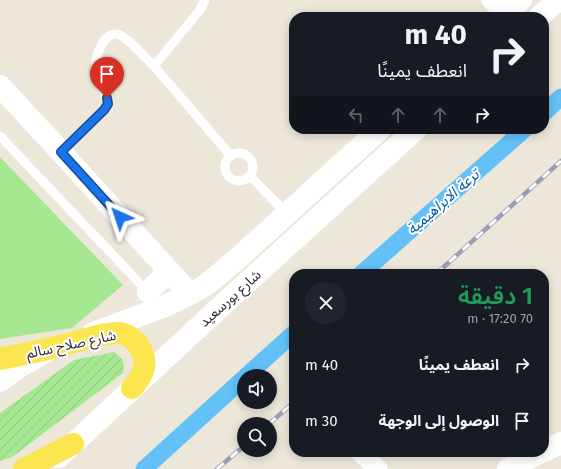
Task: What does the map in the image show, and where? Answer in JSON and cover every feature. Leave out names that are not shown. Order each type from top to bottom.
[{"type":"main road","points":[[545,12],[558,0]]},
{"type":"main road","points":[[0,86],[190,294]]},
{"type":"main road","name":"شارع بورسعيد","points":[[0,382],[19,367],[60,346],[104,328],[155,299],[190,294],[221,273],[375,134]]},
{"type":"main road","name":"شارع بورسعيد","points":[[47,469],[132,388],[411,134]]},
{"type":"main road","points":[[155,299],[169,271]]},
{"type":"main road","name":"شارع صلاح سالم","points":[[0,359],[111,333],[122,334],[132,338],[140,347],[144,358],[144,369],[140,380],[132,388]]},
{"type":"main road","points":[[549,449],[561,443]]},
{"type":"main road","points":[[24,469],[73,444]]},
{"type":"main road","points":[[508,469],[531,457]]},
{"type":"street","points":[[365,457],[378,469]]},
{"type":"lane","points":[[154,66],[200,10],[206,0]]},
{"type":"lane","points":[[61,152],[104,110],[108,104],[107,98],[97,77],[95,66],[98,53],[106,38],[112,34],[117,34],[125,38],[154,66],[231,156]]},
{"type":"lane","points":[[0,136],[155,299]]},
{"type":"lane","points":[[237,153],[250,157],[253,164],[251,177],[245,181],[238,182],[227,175],[225,168],[227,161],[231,156],[237,153]]},
{"type":"lane","points":[[251,177],[287,214]]},
{"type":"green space","points":[[0,157],[123,285],[72,328],[0,339]]},
{"type":"green space","points":[[114,352],[123,361],[123,373],[12,457],[0,461],[0,413],[74,360]]},
{"type":"waterway","name":"ترعة الابراهيمية","points":[[549,108],[561,97]]},
{"type":"waterway","name":"ترعة الابراهيمية","points":[[367,269],[519,134]]},
{"type":"waterway","name":"ترعة الابراهيمية","points":[[254,369],[289,337]]},
{"type":"waterway","name":"ترعة الابراهيمية","points":[[144,469],[237,384]]},
{"type":"railway","points":[[442,269],[561,161]]},
{"type":"railway","points":[[277,417],[289,406]]},
{"type":"railway","points":[[217,469],[237,452]]},
{"type":"route","points":[[107,98],[108,104],[104,110],[61,152],[120,217]]}]
